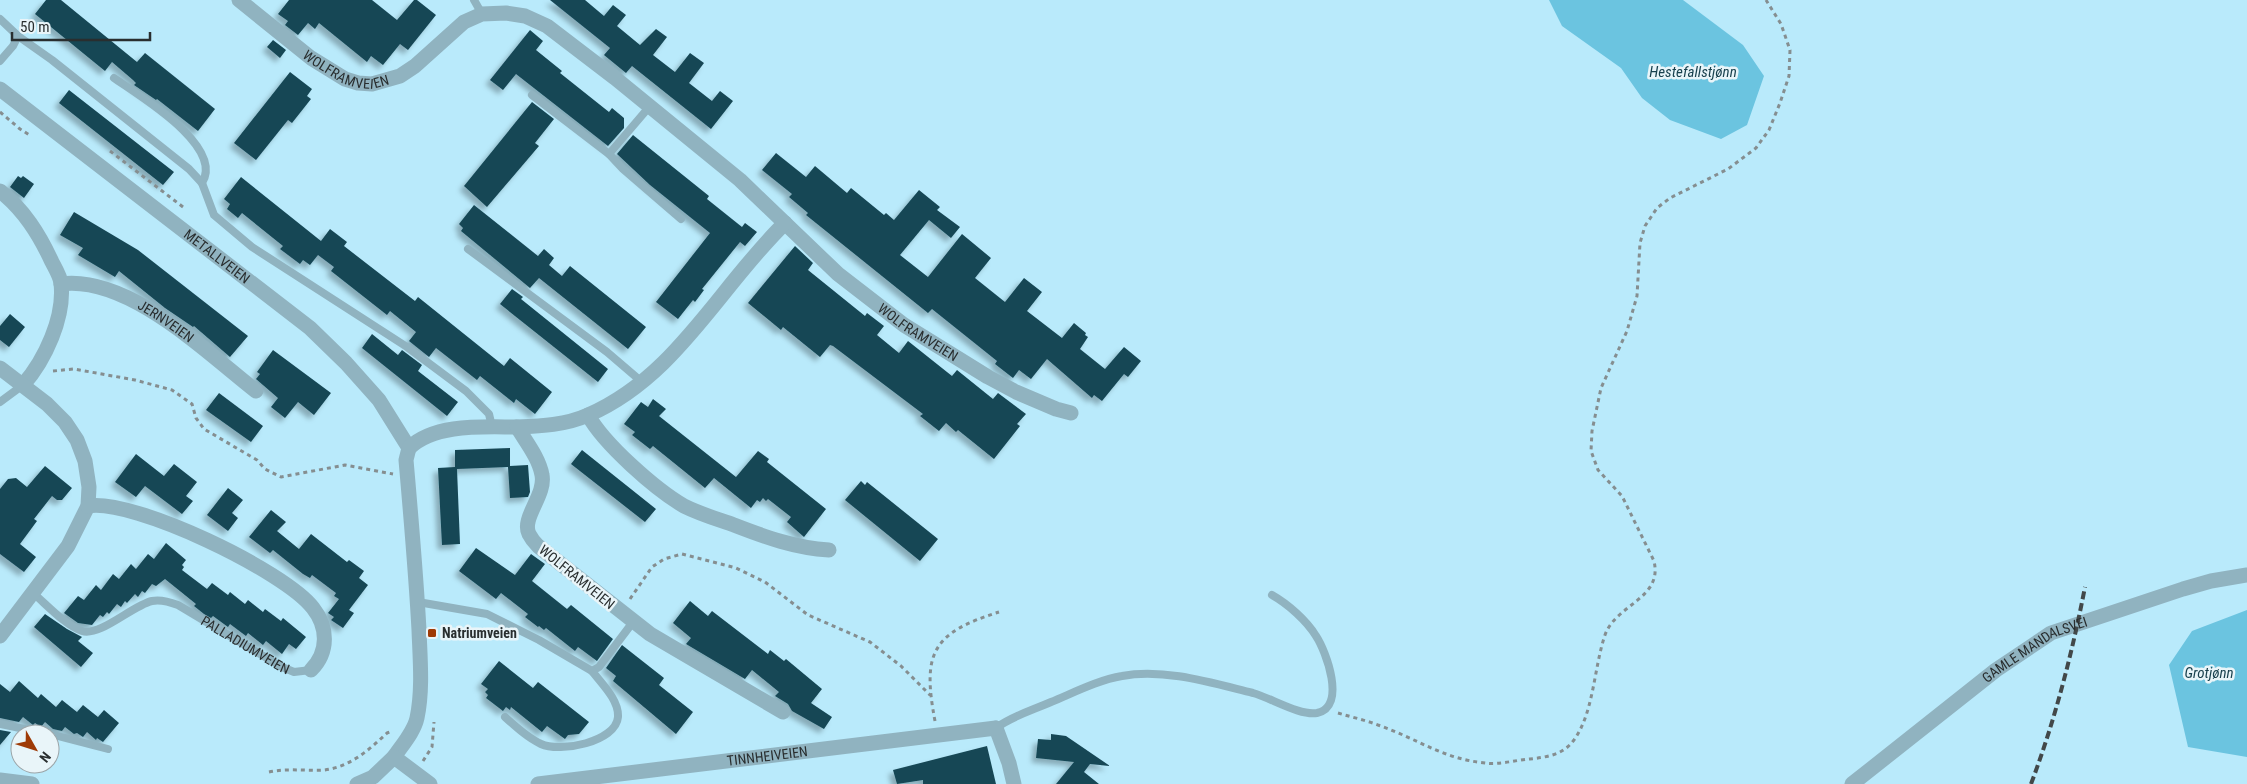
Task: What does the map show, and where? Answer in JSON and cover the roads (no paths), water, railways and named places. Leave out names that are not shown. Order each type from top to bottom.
[{"type":"street","name":"WOLFRAMVEIEN","points":[[239,0],[329,70],[345,79],[365,84],[372,84],[400,76],[415,66],[464,22],[482,14],[506,13],[525,16],[547,26],[650,106],[740,180],[838,274],[929,342],[1016,392],[1056,409],[1071,413]]},
{"type":"street","name":"METALLVEIEN","points":[[0,89],[310,328],[346,363],[379,400],[409,448]]},
{"type":"street","points":[[0,191],[15,203],[42,240],[61,284],[58,314],[48,347],[38,367],[23,385]]},
{"type":"street","points":[[357,784],[374,777],[394,757],[412,728],[418,706],[420,657],[418,602],[406,460],[409,448],[416,441],[435,434],[492,427],[544,426],[588,415],[613,402],[642,382],[673,355],[720,296],[785,223]]},
{"type":"street","name":"JERNVEIEN","points":[[61,284],[87,284],[106,288],[129,298],[183,334],[256,391]]},
{"type":"street","points":[[0,368],[66,422],[77,440],[85,461],[89,487],[88,506],[68,546],[0,636]]},
{"type":"street","points":[[588,415],[606,441],[624,458],[683,505],[700,513],[792,545],[829,550]]},
{"type":"street","name":"WOLFRAMVEIEN","points":[[517,427],[535,458],[542,476],[542,488],[527,527],[529,534],[538,546],[553,560],[580,578],[633,622],[783,712]]},
{"type":"street","name":"PALLADIUMVEIEN","points":[[88,506],[117,506],[185,531],[261,567],[282,581],[314,608],[323,624],[325,640],[323,653],[312,670]]},
{"type":"street","name":"GAMLE MANDALSVEI","points":[[1852,784],[1996,670],[2051,633],[2182,589],[2211,581],[2247,575]]},
{"type":"street","points":[[996,728],[1009,763],[1014,784]]},
{"type":"street","name":"TINNHEIVEIEN","points":[[538,784],[788,755],[938,734],[996,728]]},
{"type":"street","points":[[394,757],[415,775],[430,784]]},
{"type":"street","points":[[0,780],[32,784]]},
{"type":"lane","points":[[474,0],[482,14]]},
{"type":"lane","name":"METALLVEIEN","points":[[0,19],[18,36],[52,60],[189,169],[202,183],[214,215],[252,247],[407,347],[466,391],[489,414],[492,427]]},
{"type":"lane","points":[[0,61],[13,46],[18,36]]},
{"type":"lane","name":"METALLVEIEN","points":[[114,78],[164,114],[197,144],[203,154],[206,169],[202,183]]},
{"type":"lane","points":[[532,95],[609,154],[623,169],[682,219]]},
{"type":"lane","points":[[609,154],[650,106]]},
{"type":"lane","points":[[468,249],[607,352],[642,382]]},
{"type":"lane","points":[[0,402],[23,385]]},
{"type":"lane","name":"PALLADIUMVEIEN","points":[[33,594],[83,632],[103,627],[141,604],[153,600],[166,601],[178,605],[282,667],[294,672],[312,670]]},
{"type":"lane","points":[[996,728],[1009,720],[1086,688],[1120,676],[1139,674],[1188,679],[1254,694],[1305,713],[1316,714],[1326,710],[1329,705],[1333,684],[1325,654],[1311,629],[1272,595]]},
{"type":"lane","points":[[418,602],[487,614],[522,631],[592,672],[612,698],[617,710],[618,720],[611,729],[586,744],[568,748],[554,748],[542,745],[529,737],[505,717]]},
{"type":"lane","points":[[592,672],[599,667],[633,622]]},
{"type":"lane","points":[[60,737],[108,749]]},
{"type":"water","name":"Hestefallstjønn","points":[[1549,0],[1683,0],[1743,45],[1764,76],[1747,125],[1721,139],[1670,120],[1642,98],[1621,68],[1562,26]]},
{"type":"water","name":"Grotjønn","points":[[2247,610],[2247,757],[2188,747],[2169,665],[2192,631]]},
{"type":"railway","points":[[2031,784],[2048,736],[2062,687],[2085,587]]},
{"type":"place","name":"Natriumveien","points":[[432,633]]}]
